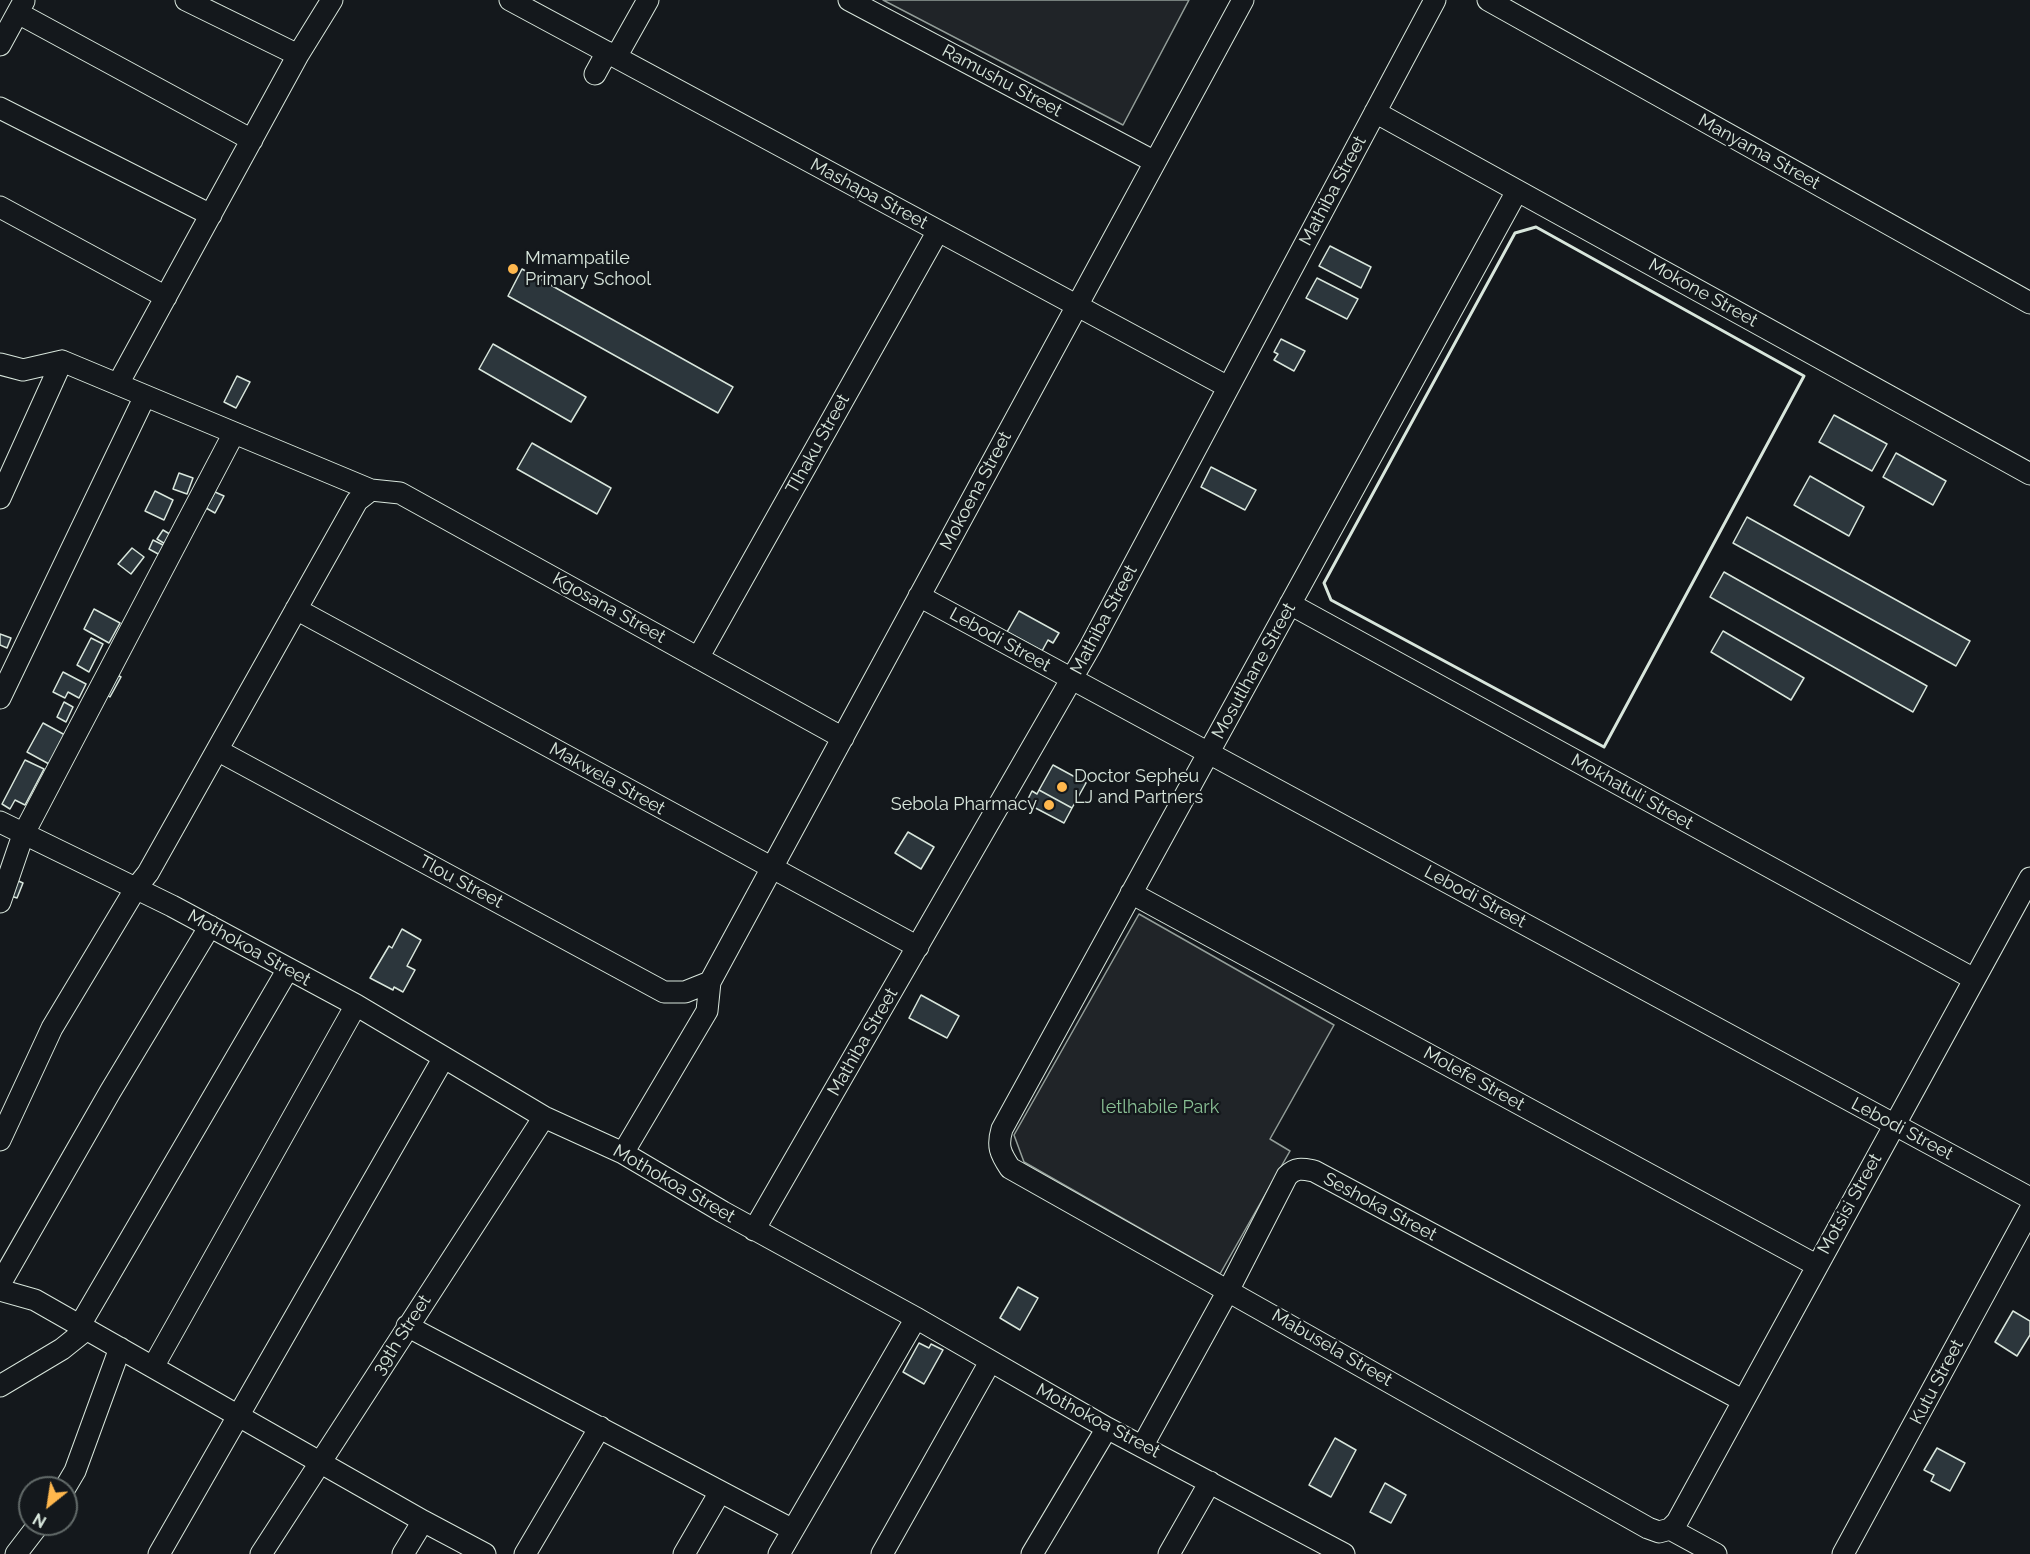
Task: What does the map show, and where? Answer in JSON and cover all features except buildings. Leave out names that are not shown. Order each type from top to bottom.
[{"type":"street","points":[[186,0],[298,55]]},
{"type":"street","points":[[118,384],[298,55],[333,0]]},
{"type":"street","name":"Mashapa Street","points":[[510,0],[1228,387]]},
{"type":"street","points":[[595,74],[612,55],[648,0]]},
{"type":"street","name":"Ramushu Street","points":[[849,0],[1155,162]]},
{"type":"street","name":"Mokoena Street","points":[[710,982],[1243,0]]},
{"type":"street","name":"Mathiba Street","points":[[754,1230],[1072,679],[1436,0]]},
{"type":"street","name":"Manyama Street","points":[[1488,0],[2030,303]]},
{"type":"street","points":[[0,45],[21,6],[252,140]]},
{"type":"street","points":[[0,108],[211,215]]},
{"type":"street","name":"Mokone Street","points":[[1375,112],[2030,474]]},
{"type":"street","name":"Mosutlhane Street","points":[[1000,1154],[998,1143],[1002,1129],[1517,191]]},
{"type":"street","points":[[0,207],[166,297]]},
{"type":"street","name":"Tlhaku Street","points":[[698,658],[938,231]]},
{"type":"street","points":[[0,364],[23,370],[62,361]]},
{"type":"street","points":[[0,498],[62,361]]},
{"type":"street","name":"Kgosana Street","points":[[62,361],[371,490],[400,493],[843,738]]},
{"type":"street","points":[[0,698],[145,396]]},
{"type":"street","points":[[0,902],[23,835],[234,433]]},
{"type":"street","points":[[0,1140],[52,1028],[136,888],[148,873],[357,501],[371,490]]},
{"type":"street","name":"Lebodi Street","points":[[919,596],[2030,1198]]},
{"type":"street","name":"Mokhatuli Street","points":[[1290,604],[1974,979]]},
{"type":"street","name":"Makwela Street","points":[[296,609],[918,948]]},
{"type":"street","name":"Tlou Street","points":[[217,750],[664,992],[685,992],[710,982]]},
{"type":"street","name":"Mothokoa Street","points":[[0,822],[210,926],[356,1005],[443,1059],[544,1117],[623,1153],[754,1230],[916,1318],[1107,1428],[1143,1445],[1344,1554]]},
{"type":"street","name":"Motsisi Street","points":[[1670,1529],[1677,1522],[2030,878]]},
{"type":"street","name":"Molefe Street","points":[[1131,893],[1816,1265]]},
{"type":"street","points":[[0,1284],[110,1092],[210,926]]},
{"type":"street","points":[[0,1386],[62,1349],[83,1327],[288,969]]},
{"type":"street","points":[[623,1153],[707,1011],[710,982]]},
{"type":"street","points":[[153,1367],[356,1005]]},
{"type":"street","points":[[159,1554],[443,1059]]},
{"type":"street","name":"39th Street","points":[[261,1554],[544,1117]]},
{"type":"street","name":"Mabusela Street","points":[[1000,1154],[1010,1168],[1229,1289],[1648,1528],[1659,1532],[1670,1529],[1716,1554]]},
{"type":"street","name":"Seshoka Street","points":[[1143,1445],[1229,1289],[1287,1176],[1293,1170],[1303,1169],[1314,1172],[1742,1400]]},
{"type":"street","name":"Kutu Street","points":[[1843,1554],[2030,1210]]},
{"type":"street","points":[[0,1290],[35,1300],[320,1463],[485,1554]]},
{"type":"street","points":[[779,1554],[916,1318]]},
{"type":"street","points":[[407,1326],[793,1530]]},
{"type":"street","points":[[72,1476],[120,1348]]},
{"type":"street","points":[[882,1554],[990,1362]]},
{"type":"street","points":[[525,1554],[600,1426]]},
{"type":"street","points":[[1032,1554],[1107,1428]]},
{"type":"street","points":[[1169,1554],[1210,1482]]},
{"type":"street","points":[[684,1554],[720,1492]]},
{"type":"street","points":[[404,1554],[423,1521]]},
{"type":"street","points":[[16,1554],[30,1536]]},
{"type":"green space","points":[[883,0],[1189,0],[1123,125]]},
{"type":"green space","name":"letlhabile Park","points":[[1139,914],[1334,1025],[1270,1139],[1290,1151],[1220,1274],[1024,1162],[1014,1135]]},
{"type":"wall","points":[[1536,227],[1804,376],[1604,747],[1331,600],[1324,583],[1515,233],[1536,227]]},
{"type":"place","name":"Mmampatile Primary School","points":[[513,269]]},
{"type":"place","name":"Doctor Sepheu LJ and Partners","points":[[1062,787]]},
{"type":"place","name":"Sebola Pharmacy","points":[[1049,805]]}]
